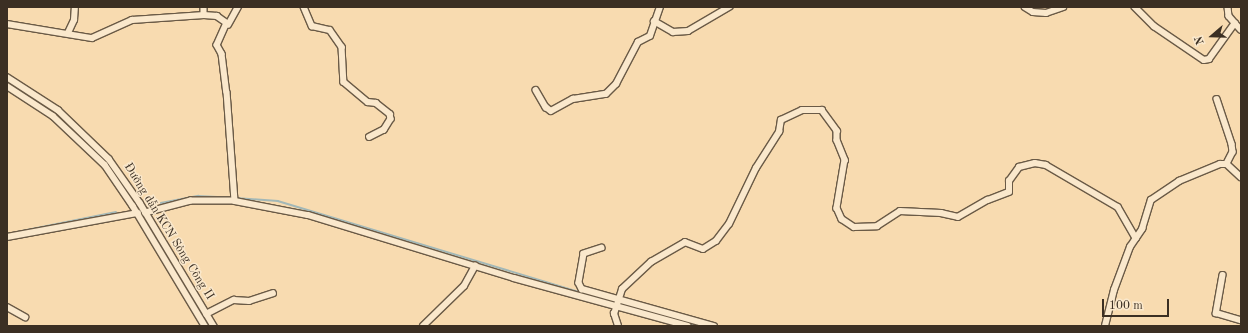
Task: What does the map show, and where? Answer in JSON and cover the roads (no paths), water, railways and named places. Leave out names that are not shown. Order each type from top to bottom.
[{"type":"street","points":[[68,33],[74,20],[75,7]]},
{"type":"street","points":[[204,7],[204,15]]},
{"type":"street","points":[[235,200],[236,192],[227,85],[217,45],[238,7]]},
{"type":"street","points":[[304,7],[312,26],[330,30],[342,47],[344,82],[368,102],[376,103],[390,114],[391,119],[384,130],[370,137]]},
{"type":"street","points":[[536,90],[546,107],[551,111],[573,99],[606,94],[616,84],[638,42],[650,36],[660,7]]},
{"type":"street","points":[[654,21],[673,32],[688,31],[728,7]]},
{"type":"street","points":[[1025,7],[1033,12],[1046,12],[1063,7]]},
{"type":"street","points":[[1135,7],[1154,26],[1204,60],[1209,59],[1235,23]]},
{"type":"street","points":[[1228,7],[1227,13],[1241,30]]},
{"type":"street","points":[[7,24],[92,38],[125,21],[204,15],[217,16],[228,25]]},
{"type":"street","name":"Đường dẫn KCN Sông Công II","points":[[7,77],[38,96],[76,125],[109,160],[146,213],[214,326]]},
{"type":"street","name":"Đường dẫn KCN Sông Công II","points":[[7,86],[72,131],[105,165],[138,213],[205,326]]},
{"type":"street","points":[[1217,99],[1232,144],[1233,152],[1227,164]]},
{"type":"street","points":[[618,326],[614,317],[616,303],[622,289],[655,260],[685,242],[703,249],[716,241],[727,227],[785,119],[805,110],[821,109],[829,116],[845,156],[837,208],[842,219],[854,227],[877,226],[900,211],[938,212],[958,217],[988,200],[1009,192],[1009,180],[1019,167],[1035,163],[1046,165],[1115,204],[1136,238]]},
{"type":"street","points":[[72,131],[76,125]]},
{"type":"street","points":[[1106,326],[1114,290],[1151,200],[1179,181],[1220,164],[1227,164],[1241,176]]},
{"type":"street","points":[[146,213],[198,200],[235,200],[308,215],[475,266],[616,303],[714,326]]},
{"type":"street","points":[[7,237],[138,213]]},
{"type":"street","points":[[602,248],[584,254],[579,286],[616,303],[688,326]]},
{"type":"street","points":[[423,326],[464,286],[475,266]]},
{"type":"street","points":[[1223,275],[1216,313],[1241,320]]},
{"type":"street","points":[[206,314],[234,300],[249,301],[273,293]]},
{"type":"street","points":[[7,307],[25,317]]},
{"type":"waterway","points":[[161,203],[198,196],[232,198]]},
{"type":"waterway","points":[[236,198],[278,201],[615,303]]},
{"type":"waterway","points":[[7,234],[116,212]]},
{"type":"waterway","points":[[688,324],[696,326]]}]
